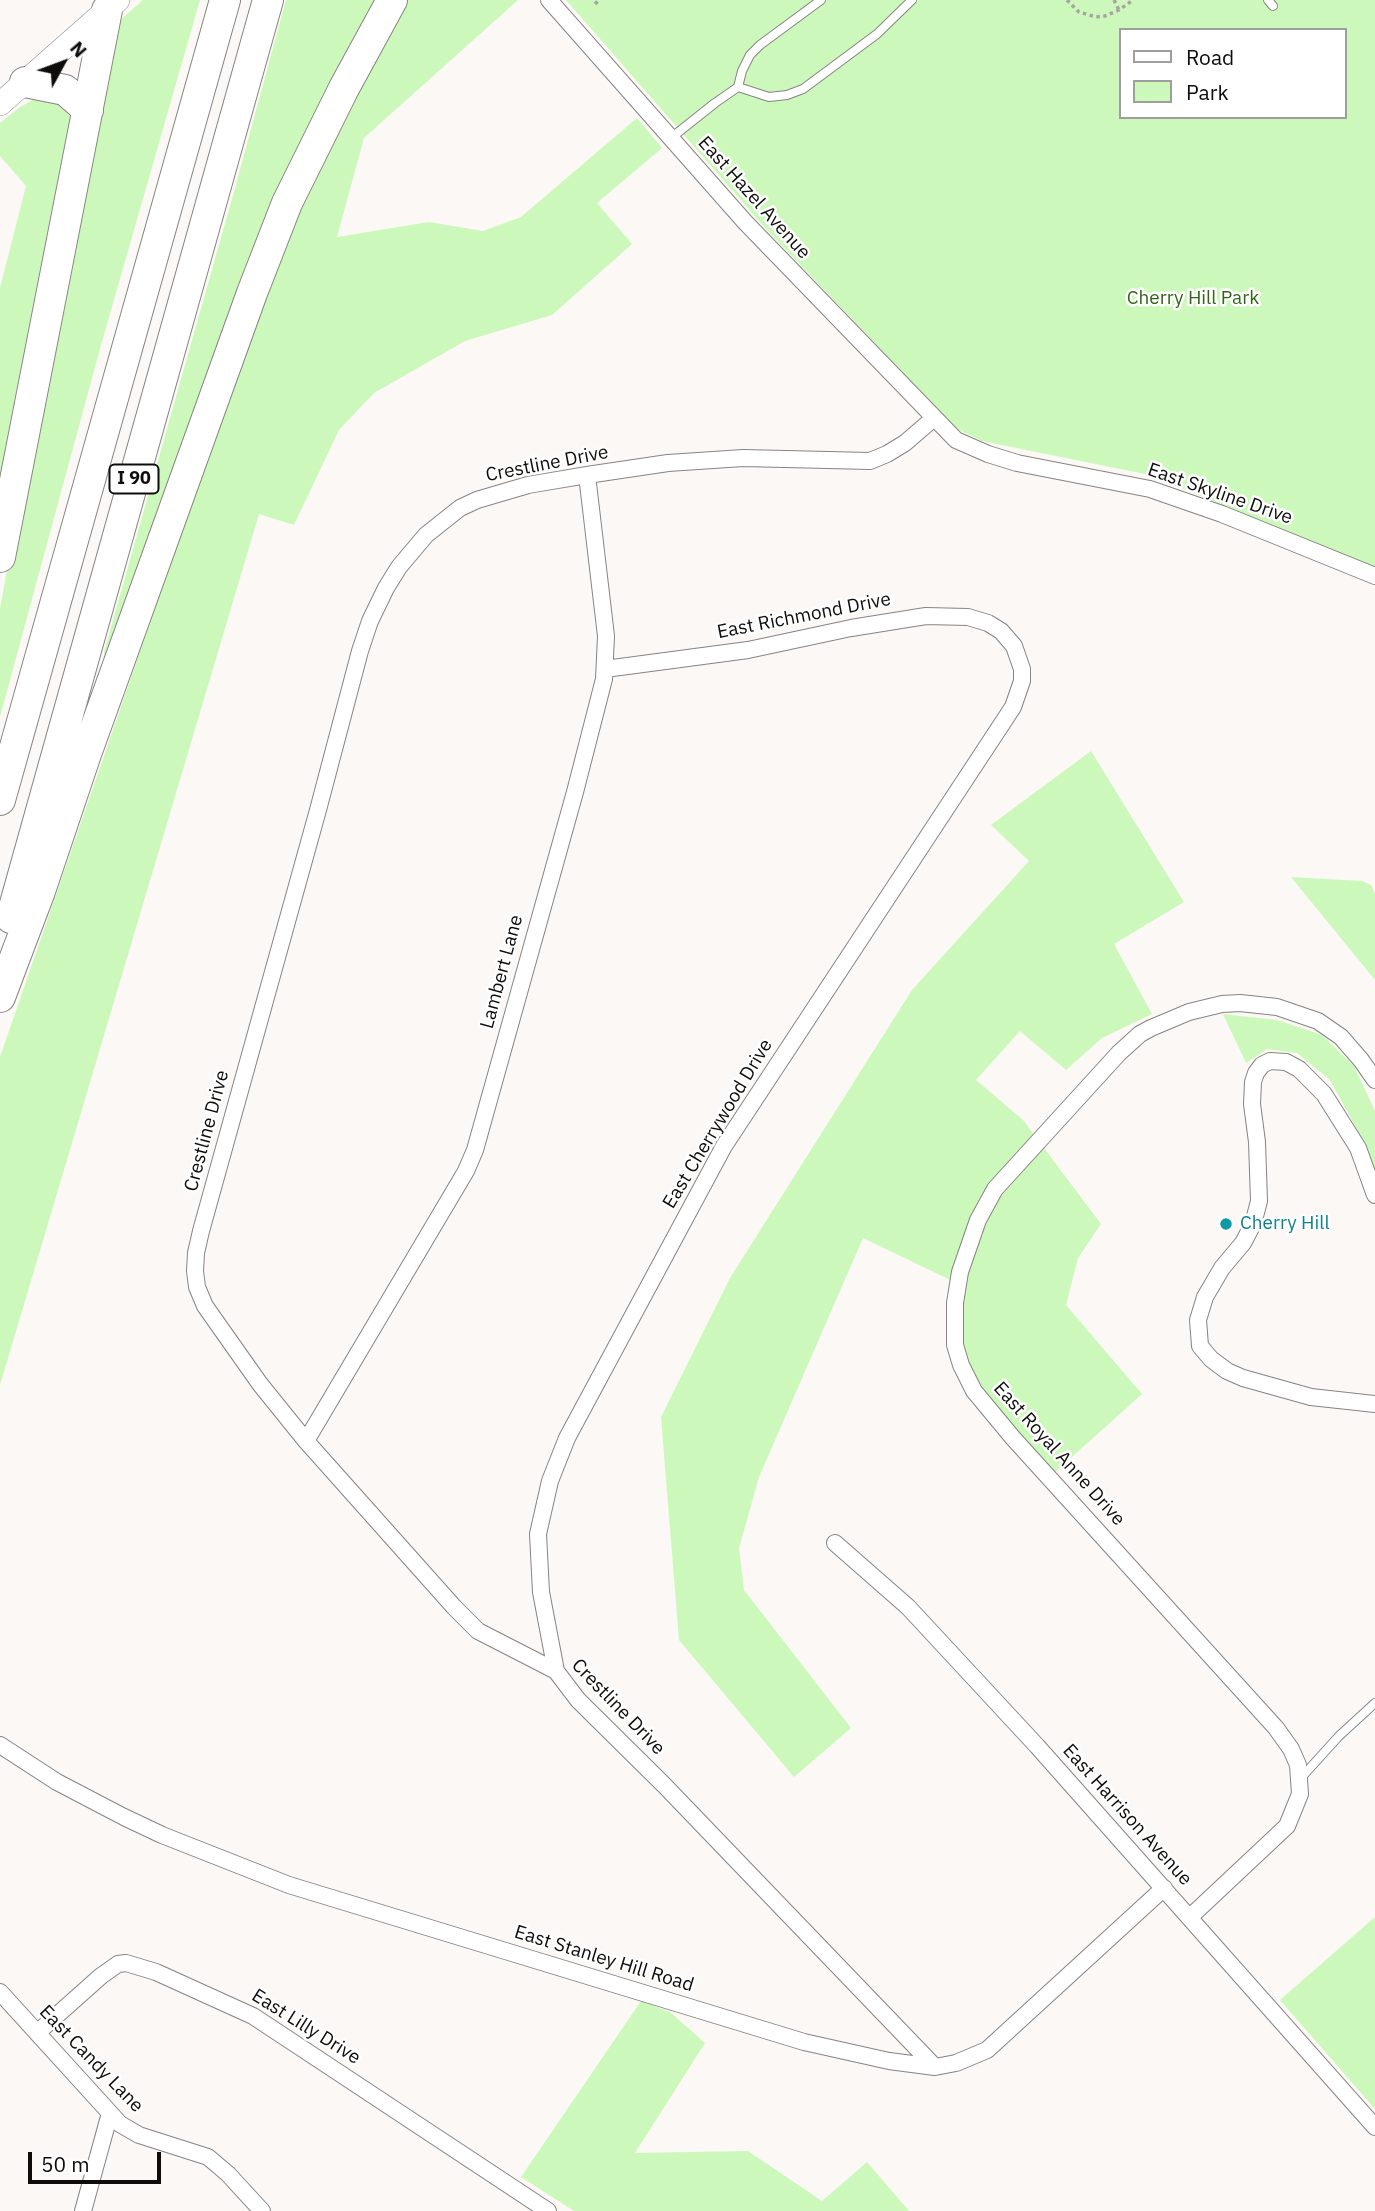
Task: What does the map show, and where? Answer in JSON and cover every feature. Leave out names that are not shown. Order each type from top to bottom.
[{"type":"highway","name":"I 90","points":[[0,800],[225,0]]},
{"type":"highway","name":"I 90","points":[[0,958],[268,0]]},
{"type":"highway","points":[[0,997],[252,293],[287,203],[344,88],[392,0]]},
{"type":"highway","points":[[0,557],[88,110],[112,5]]},
{"type":"highway","points":[[25,82],[65,90],[88,110]]},
{"type":"main road","points":[[0,104],[112,5]]},
{"type":"street","name":"East Hazel Avenue","points":[[549,0],[746,222],[934,418]]},
{"type":"street","name":"Crestline Drive","points":[[934,418],[896,449],[870,461],[743,458],[668,463],[587,475],[500,492],[460,508],[426,535],[399,567],[386,588],[370,621],[360,652],[196,1253],[195,1271],[205,1306],[260,1384],[306,1441],[454,1607],[478,1631],[556,1671],[579,1700],[935,2067]]},
{"type":"street","name":"East Skyline Drive","points":[[934,418],[956,440],[988,454],[1017,463],[1150,489],[1222,514],[1375,576]]},
{"type":"street","name":"Lambert Lane","points":[[306,1441],[466,1171],[475,1150],[575,792],[605,670],[606,636],[587,475]]},
{"type":"street","name":"East Richmond Drive","points":[[605,670],[748,650],[851,628],[926,616],[968,617],[988,623],[1006,637]]},
{"type":"street","name":"East Cherrywood Drive","points":[[556,1671],[541,1592],[538,1534],[550,1481],[567,1438],[724,1146],[1013,707],[1022,681],[1022,669],[1019,655],[1006,637]]},
{"type":"street","name":"East Royal Anne Drive","points":[[1191,1917],[1287,1826],[1300,1794],[1298,1765],[1291,1749],[1276,1728],[1013,1438],[974,1391],[955,1345],[955,1303],[960,1272],[978,1220],[995,1189],[1119,1053],[1151,1027],[1189,1012],[1222,1004],[1277,1007],[1318,1021],[1341,1037],[1375,1080]]},
{"type":"street","points":[[1375,1195],[1358,1148],[1324,1094],[1299,1069],[1286,1062],[1270,1061],[1262,1065],[1256,1073],[1252,1104],[1258,1142],[1259,1201],[1253,1224],[1205,1297],[1198,1320],[1200,1346],[1211,1359],[1243,1378],[1311,1397],[1375,1404]]},
{"type":"street","name":"East Harrison Avenue","points":[[835,1544],[908,1608],[1037,1746],[1375,2127]]},
{"type":"street","name":"East Stanley Hill Road","points":[[0,1745],[57,1782],[124,1817],[162,1835],[289,1885],[804,2042],[889,2062],[935,2067],[956,2063],[987,2050],[1164,1888]]},
{"type":"street","name":"East Lilly Drive","points":[[37,2033],[118,1964],[126,1963],[156,1972],[253,2016],[548,2211]]},
{"type":"street","name":"East Candy Lane","points":[[0,1992],[127,2129],[208,2157],[229,2174],[261,2211]]},
{"type":"street","points":[[83,2211],[110,2113]]},
{"type":"lane","points":[[671,138],[738,87],[750,55],[760,45],[821,0]]},
{"type":"lane","points":[[738,87],[769,97],[787,95],[803,89],[877,34],[912,0]]},
{"type":"lane","points":[[1300,1779],[1339,1736],[1375,1703]]},
{"type":"path","points":[[1067,0],[1074,9],[1084,14],[1105,16],[1133,0]]},
{"type":"path","points":[[1114,0],[1119,10]]},
{"type":"green space","points":[[143,0],[200,0],[101,345],[0,717],[0,609],[27,459],[119,21]]},
{"type":"green space","points":[[286,0],[380,0],[104,671],[104,652]]},
{"type":"green space","points":[[402,0],[518,0],[364,138],[337,237],[429,222],[483,231],[521,217],[637,118],[662,148],[597,203],[632,244],[552,315],[465,341],[374,393],[339,430],[294,525],[259,514],[0,1385],[0,1057],[269,278],[340,121]]},
{"type":"green space","name":"Cherry Hill Park","points":[[566,0],[1375,0],[1375,568],[1150,475],[982,441],[957,429],[766,229]]},
{"type":"green space","points":[[42,95],[57,97],[74,116],[0,503],[0,288],[26,186],[0,156],[0,123],[20,107]]},
{"type":"green space","points":[[1091,751],[1184,902],[1114,944],[1152,1014],[1102,1038],[1066,1070],[1020,1031],[976,1080],[1023,1120],[1101,1224],[1078,1258],[1066,1305],[1142,1394],[1054,1473],[980,1392],[968,1366],[958,1312],[963,1286],[863,1238],[759,1477],[739,1548],[744,1590],[851,1728],[794,1777],[679,1640],[661,1417],[730,1278],[912,990],[1029,861],[991,825]]},
{"type":"green space","points":[[1291,877],[1362,881],[1371,885],[1375,894],[1375,980]]},
{"type":"green space","points":[[1223,1014],[1277,1020],[1322,1035],[1354,1066],[1375,1111],[1375,1169],[1364,1142],[1330,1080],[1297,1053],[1267,1049],[1246,1063]]},
{"type":"green space","points":[[1375,1917],[1375,2109],[1280,2000]]},
{"type":"green space","points":[[641,2001],[670,2012],[705,2043],[635,2153],[748,2151],[822,2201],[867,2162],[909,2211],[574,2211],[521,2177]]},
{"type":"place","name":"Cherry Hill","points":[[1226,1224]]}]
